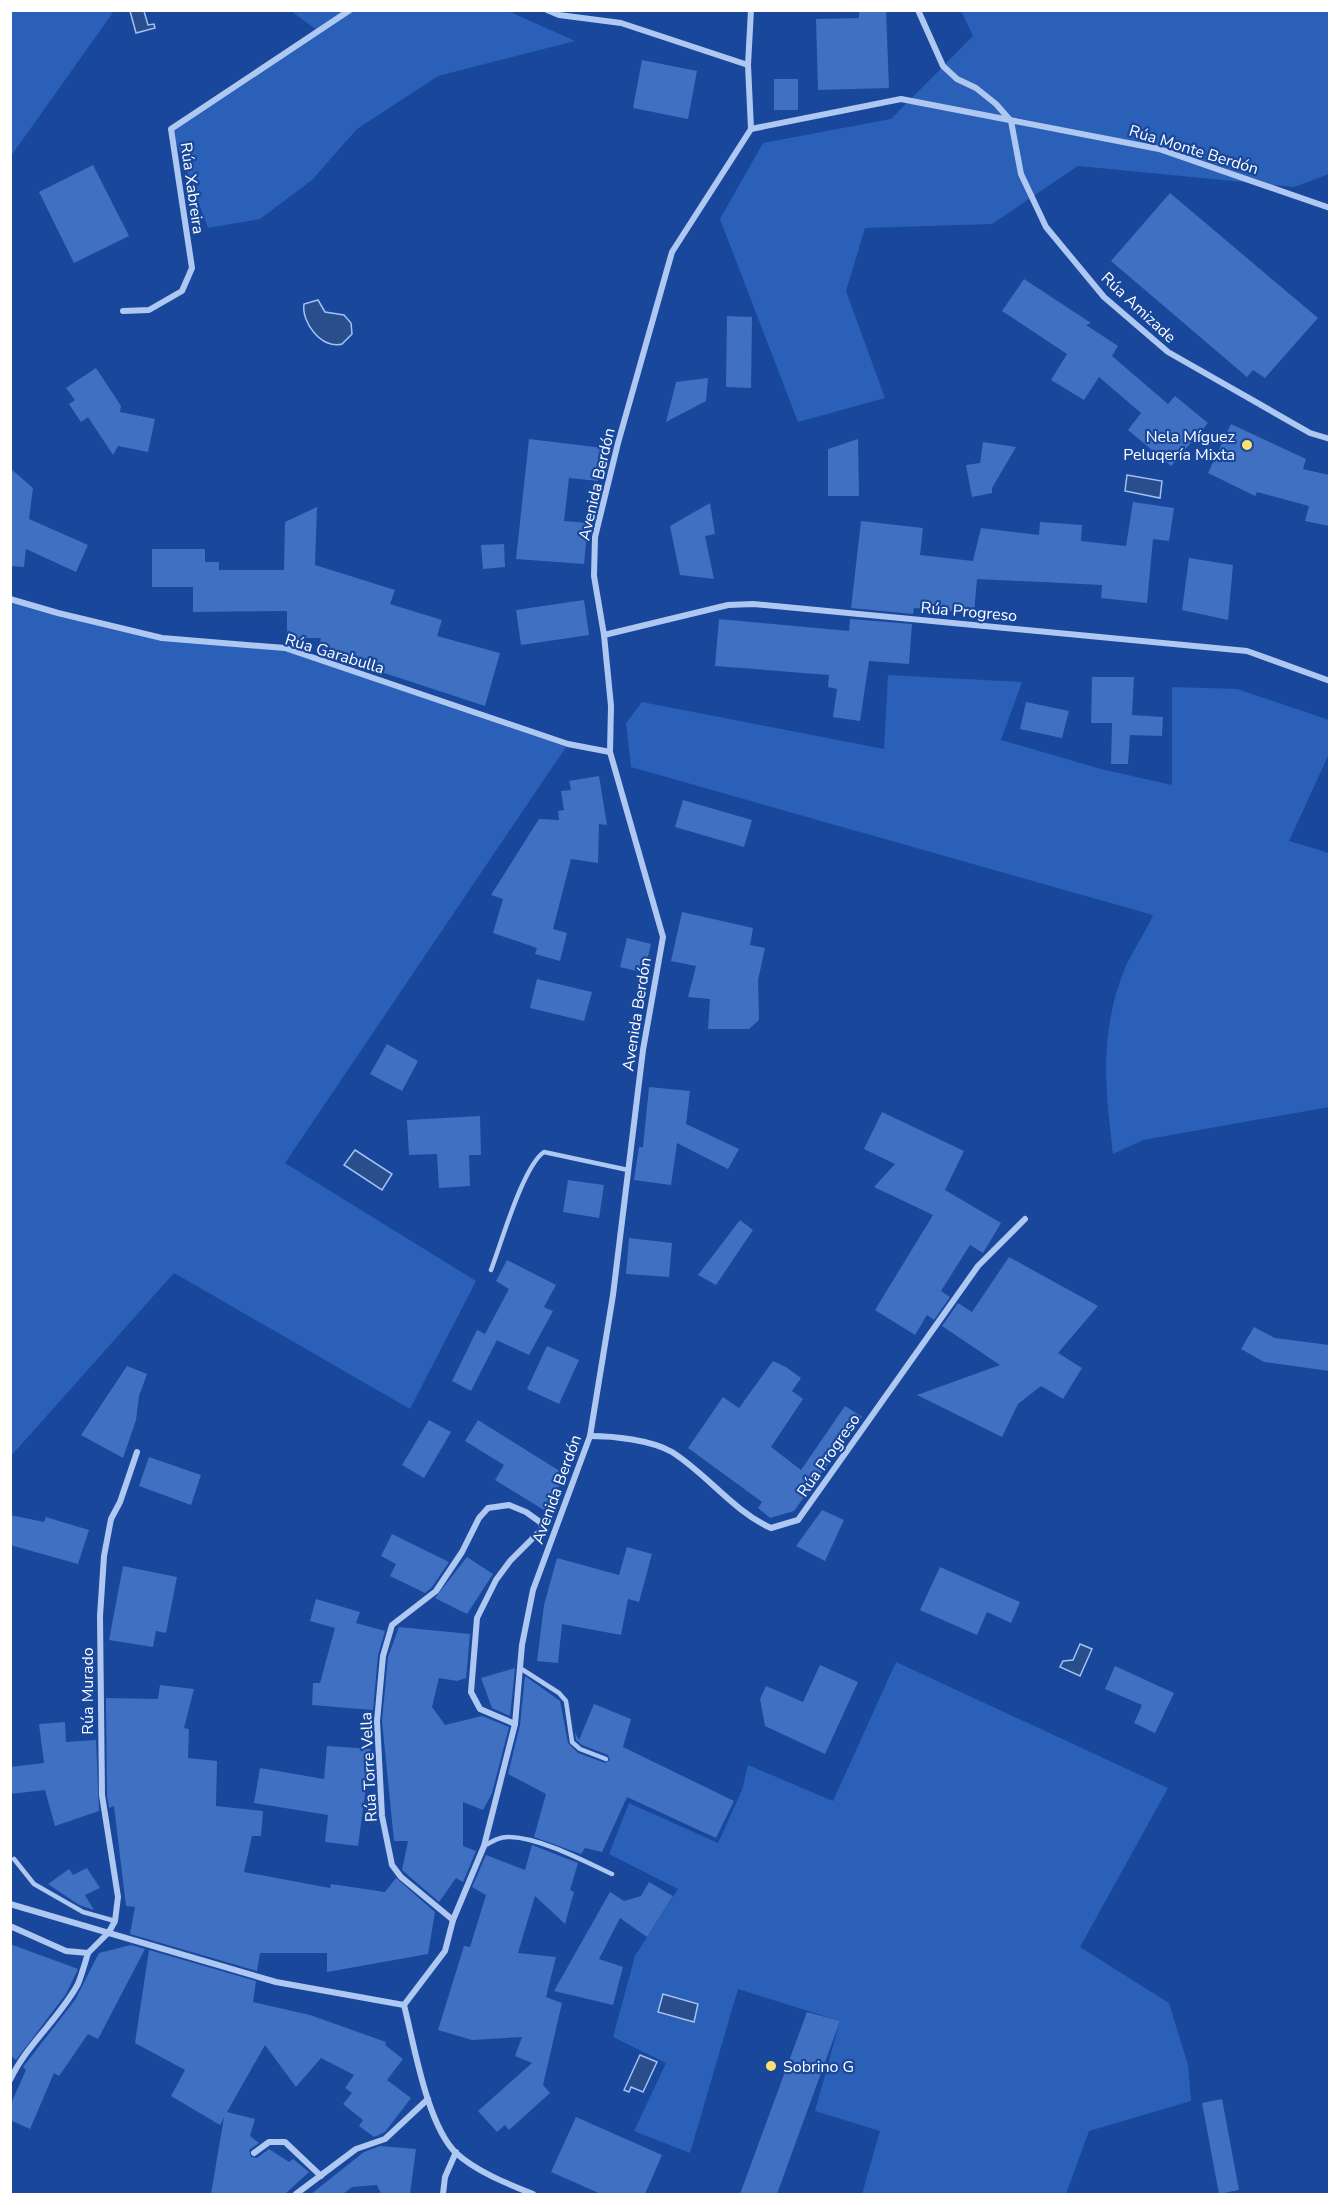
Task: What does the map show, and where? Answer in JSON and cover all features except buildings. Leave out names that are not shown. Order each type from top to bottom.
[{"type":"street","name":"Rúa Xabreira","points":[[123,311],[149,310],[182,291],[192,268],[171,129],[350,10]]},
{"type":"street","points":[[547,10],[559,15],[621,23],[748,65]]},
{"type":"street","points":[[751,10],[748,65],[751,129]]},
{"type":"street","points":[[918,10],[943,66],[957,79],[976,88],[989,98],[1011,121]]},
{"type":"street","name":"Rúa Monte Berdón","points":[[751,129],[901,99],[1011,121],[1062,128],[1159,149],[1329,208]]},
{"type":"street","name":"Rúa Amizade","points":[[1011,121],[1021,174],[1046,227],[1104,297],[1168,352],[1310,433],[1329,438]]},
{"type":"street","name":"Avenida Berdón","points":[[404,2005],[445,1951],[453,1920],[484,1846],[515,1724],[522,1645],[533,1590],[590,1436],[613,1295],[643,1050],[663,937],[610,752],[610,706],[604,635],[594,576],[595,537],[618,443],[672,252],[751,129]]},
{"type":"street","name":"Rúa Garabulla","points":[[10,599],[162,638],[285,648],[568,744],[610,752]]},
{"type":"street","name":"Rúa Progreso","points":[[604,635],[728,605],[753,604],[1247,651],[1329,681]]},
{"type":"street","name":"Rúa Progreso","points":[[590,1436],[617,1436],[670,1451],[754,1521],[771,1528],[798,1520],[978,1266],[1025,1219]]},
{"type":"street","name":"Rúa Murado","points":[[88,1953],[109,1932],[115,1921],[116,1876],[102,1795],[100,1616],[104,1557],[111,1519],[120,1502],[137,1452]]},
{"type":"street","name":"Rúa Torre Vella","points":[[453,1920],[401,1877],[392,1865],[382,1816],[377,1721],[383,1656],[392,1625],[436,1591],[462,1552],[479,1518],[488,1508],[509,1505],[526,1512],[540,1522],[543,1528],[555,1532]]},
{"type":"street","points":[[515,1724],[480,1709],[471,1692],[477,1618],[496,1580],[510,1561],[543,1528]]},
{"type":"street","points":[[10,1904],[276,1982],[404,2005],[428,2099],[438,2126],[456,2152],[503,2182],[533,2194]]},
{"type":"street","points":[[10,1926],[66,1951],[88,1953],[78,1983],[62,2008],[25,2052],[10,2080]]},
{"type":"street","points":[[296,2194],[356,2149],[385,2139],[428,2099]]},
{"type":"street","points":[[254,2153],[269,2142],[285,2142],[321,2176]]},
{"type":"street","points":[[444,2194],[445,2177],[456,2152]]},
{"type":"lane","points":[[491,1270],[526,1177],[538,1156],[543,1152],[628,1170]]},
{"type":"lane","points":[[520,1668],[559,1693],[566,1701],[572,1742],[580,1749],[606,1759]]},
{"type":"lane","points":[[484,1846],[494,1840],[509,1836],[568,1854],[612,1874]]},
{"type":"lane","points":[[14,1859],[34,1884],[83,1912],[115,1921]]},
{"type":"shaded area","points":[[10,11],[114,11],[11,156]]},
{"type":"shaded area","points":[[130,11],[144,11],[148,25],[154,24],[155,28],[136,33]]},
{"type":"shaded area","points":[[291,11],[508,11],[575,41],[438,76],[357,129],[312,180],[260,219],[208,228],[171,129],[318,31]]},
{"type":"shaded area","points":[[961,11],[1329,11],[1329,174],[1294,187],[1078,166],[992,224],[865,228],[846,291],[885,398],[798,422],[720,219],[763,143],[891,119],[973,36]]},
{"type":"shaded area","points":[[318,300],[325,312],[344,315],[351,323],[352,334],[342,344],[327,343],[320,339],[309,326],[304,304]]},
{"type":"shaded area","points":[[1127,475],[1162,481],[1160,498],[1125,491]]},
{"type":"shaded area","points":[[10,599],[162,638],[285,648],[568,744],[285,1163],[476,1281],[410,1409],[174,1273],[11,1456]]},
{"type":"shaded area","points":[[888,675],[1022,682],[1001,740],[1101,769],[1172,785],[1172,687],[1237,689],[1329,720],[1329,754],[1289,841],[1329,853],[1329,1107],[1143,1140],[1113,1154],[1106,1083],[1111,1015],[1125,968],[1153,915],[631,767],[626,723],[642,702],[884,749]]},
{"type":"shaded area","points":[[355,1150],[392,1174],[382,1190],[344,1165]]},
{"type":"shaded area","points":[[1080,1644],[1092,1649],[1080,1676],[1060,1667],[1063,1661],[1073,1660]]},
{"type":"shaded area","points":[[896,1662],[1168,1788],[1080,1947],[1169,2003],[1188,2065],[1191,2101],[1089,2131],[1066,2194],[862,2194],[880,2131],[815,2111],[840,2021],[738,1989],[690,2153],[634,2131],[666,2063],[613,2037],[635,1956],[678,1889],[609,1854],[629,1803],[718,1843],[742,1790],[748,1765],[833,1801]]},
{"type":"shaded area","points":[[663,1994],[698,2004],[694,2022],[658,2012]]},
{"type":"shaded area","points":[[640,2055],[657,2062],[643,2092],[631,2087],[629,2092],[624,2090]]},
{"type":"place","name":"Nela Míguez Peluqería Mixta","points":[[1247,445]]},
{"type":"place","name":"Sobrino G","points":[[771,2066]]}]
